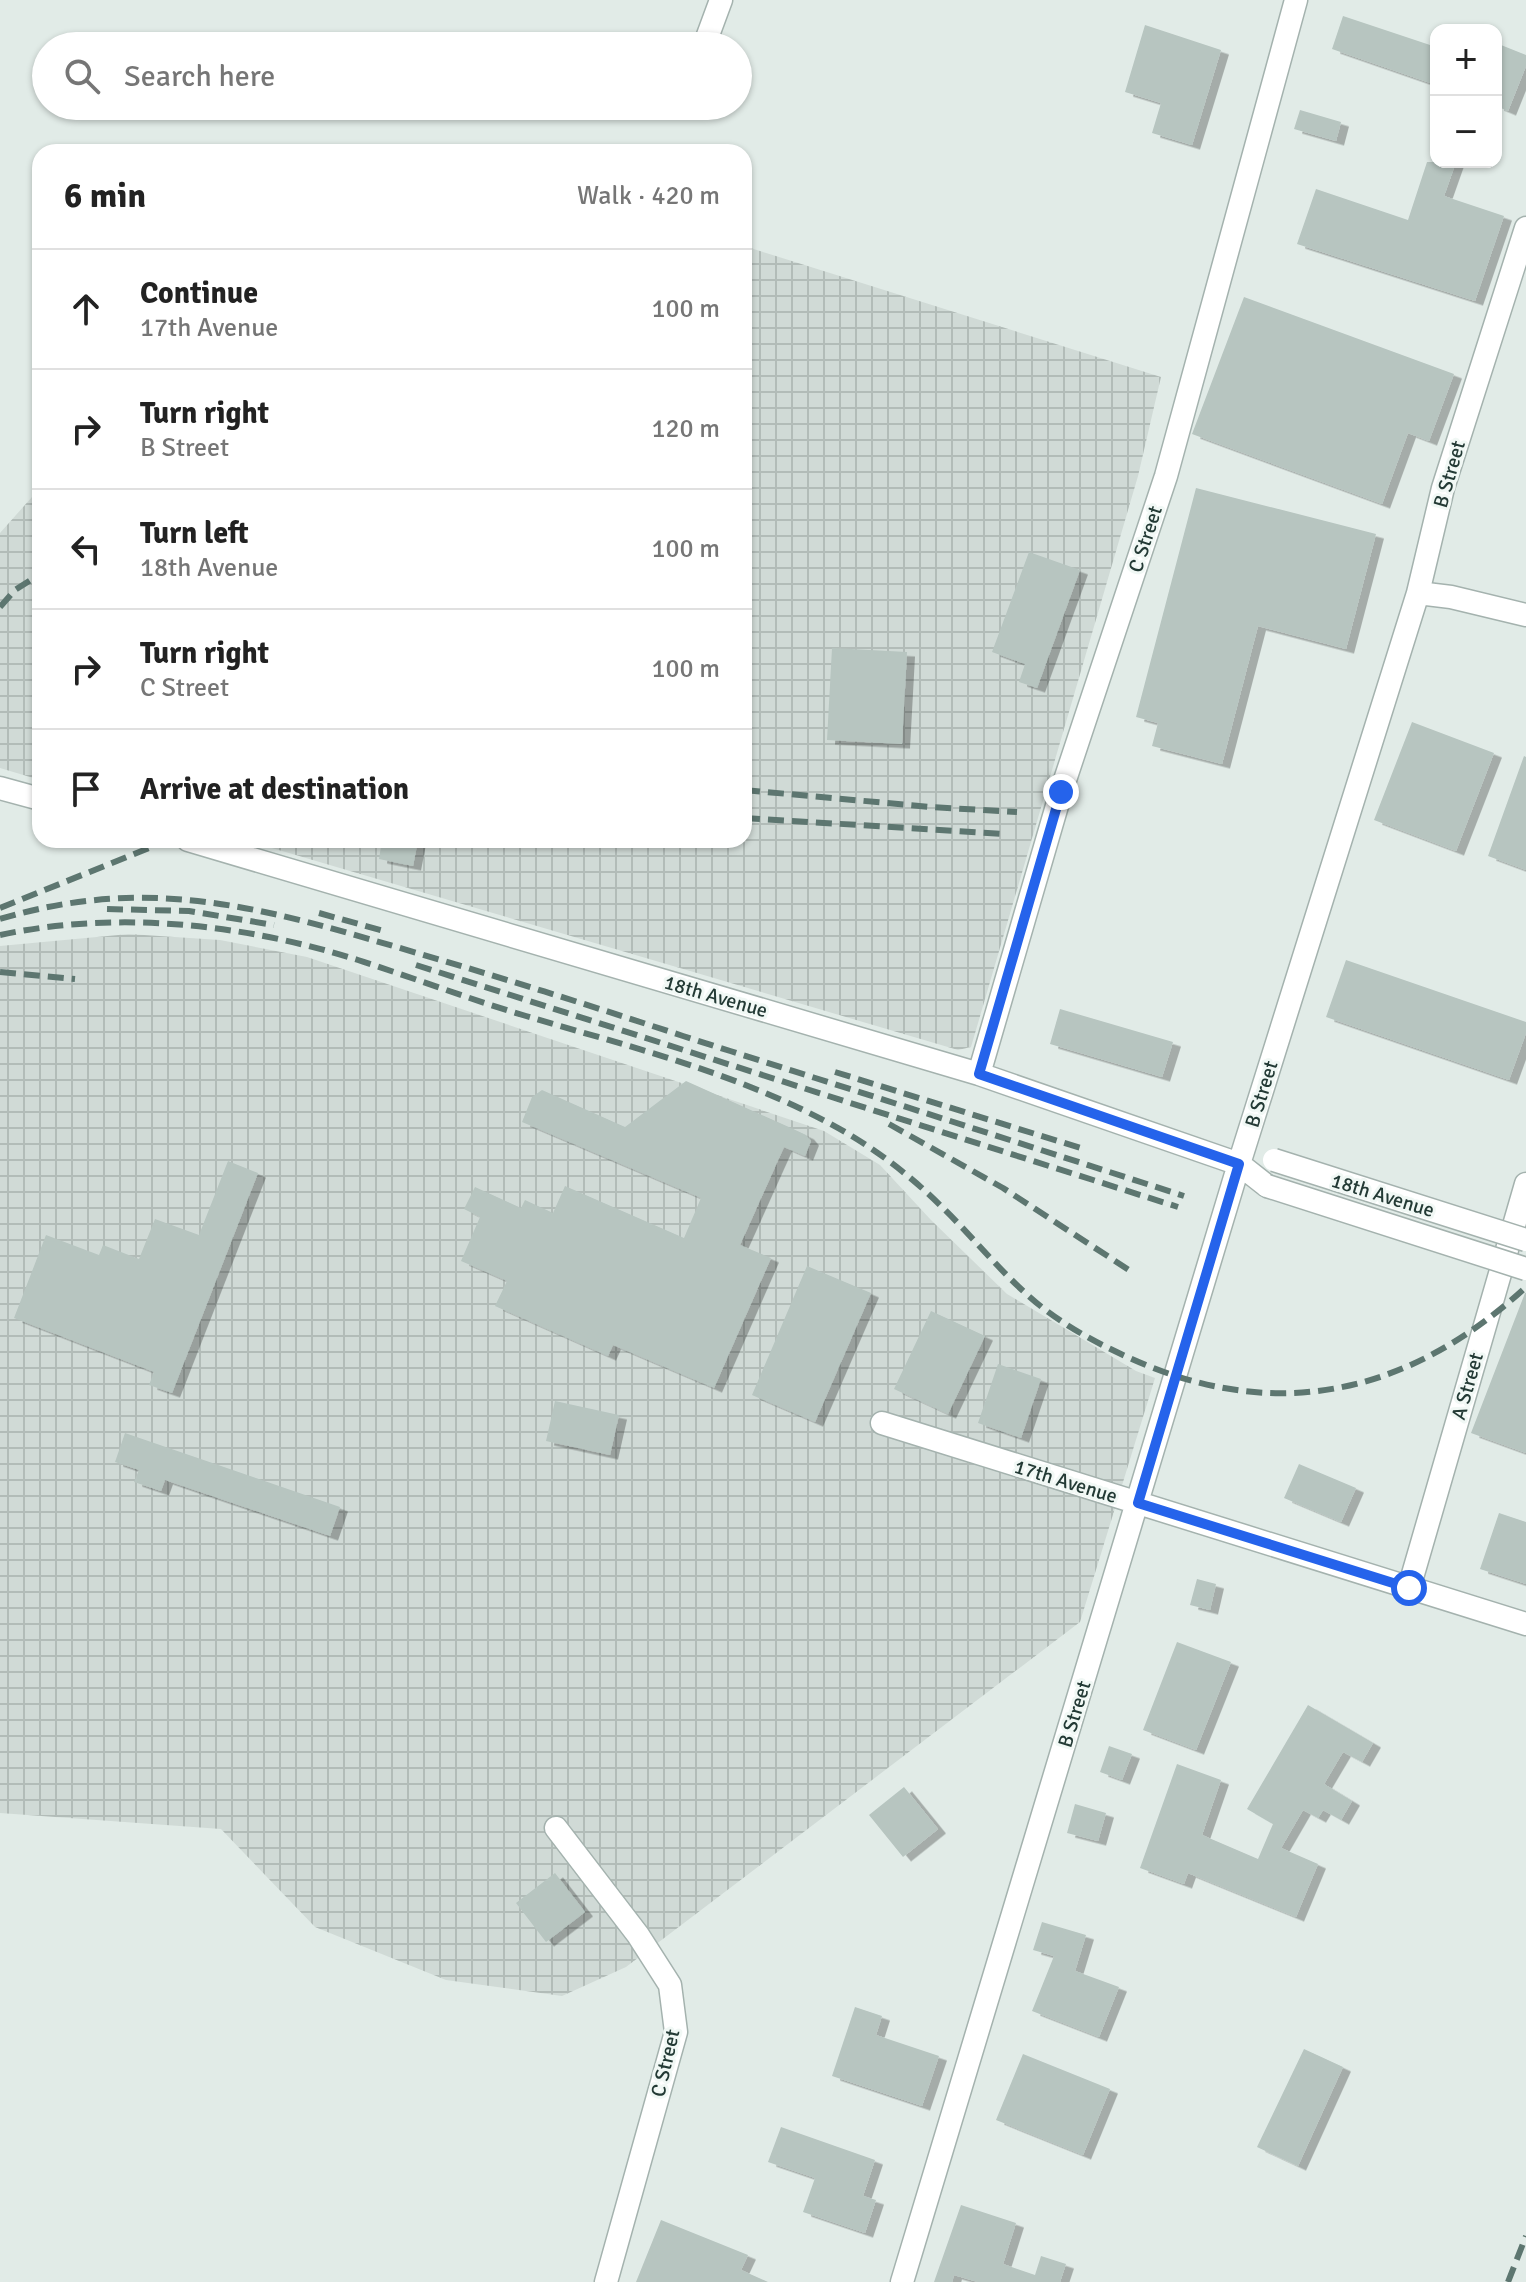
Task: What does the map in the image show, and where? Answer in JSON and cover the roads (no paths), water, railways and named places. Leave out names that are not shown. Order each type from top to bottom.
[{"type":"street","points":[[709,32],[721,0]]},
{"type":"street","name":"C Street","points":[[979,1074],[1061,792],[1166,476],[1296,0]]},
{"type":"street","name":"B Street","points":[[902,2282],[1239,1164],[1418,593],[1443,488],[1526,228]]},
{"type":"street","points":[[1418,593],[1451,597],[1526,615]]},
{"type":"street","points":[[0,788],[32,797]]},
{"type":"street","name":"18th Avenue","points":[[215,848],[979,1074],[1239,1164],[1267,1186],[1526,1269]]},
{"type":"street","name":"18th Avenue","points":[[1239,1164],[1274,1160],[1526,1240]]},
{"type":"street","name":"A Street","points":[[1409,1588],[1526,1184]]},
{"type":"street","name":"17th Avenue","points":[[882,1423],[1526,1624]]},
{"type":"street","name":"C Street","points":[[556,1828],[638,1935],[670,1985],[676,2032],[606,2282]]},
{"type":"railway","points":[[0,607],[15,590],[32,579]]},
{"type":"railway","points":[[752,791],[1017,812]]},
{"type":"railway","points":[[752,818],[1005,834]]},
{"type":"railway","points":[[0,908],[149,848]]},
{"type":"railway","points":[[0,919],[56,905],[109,899],[161,898],[261,911],[363,937],[517,983],[1184,1196]]},
{"type":"railway","points":[[107,909],[189,911],[274,925]]},
{"type":"railway","points":[[319,913],[384,931]]},
{"type":"railway","points":[[0,935],[45,927],[135,922],[271,937],[358,960],[717,1074],[827,1122],[888,1160],[929,1194],[1029,1296],[1067,1325],[1146,1365],[1198,1382],[1249,1392],[1299,1393],[1347,1386],[1394,1372],[1440,1350],[1484,1322],[1526,1287]]},
{"type":"railway","points":[[416,965],[1178,1207]]},
{"type":"railway","points":[[0,972],[75,979]]},
{"type":"railway","points":[[835,1072],[1087,1150]]},
{"type":"railway","points":[[889,1124],[1003,1188],[1132,1272]]},
{"type":"railway","points":[[1508,2282],[1526,2236]]}]
